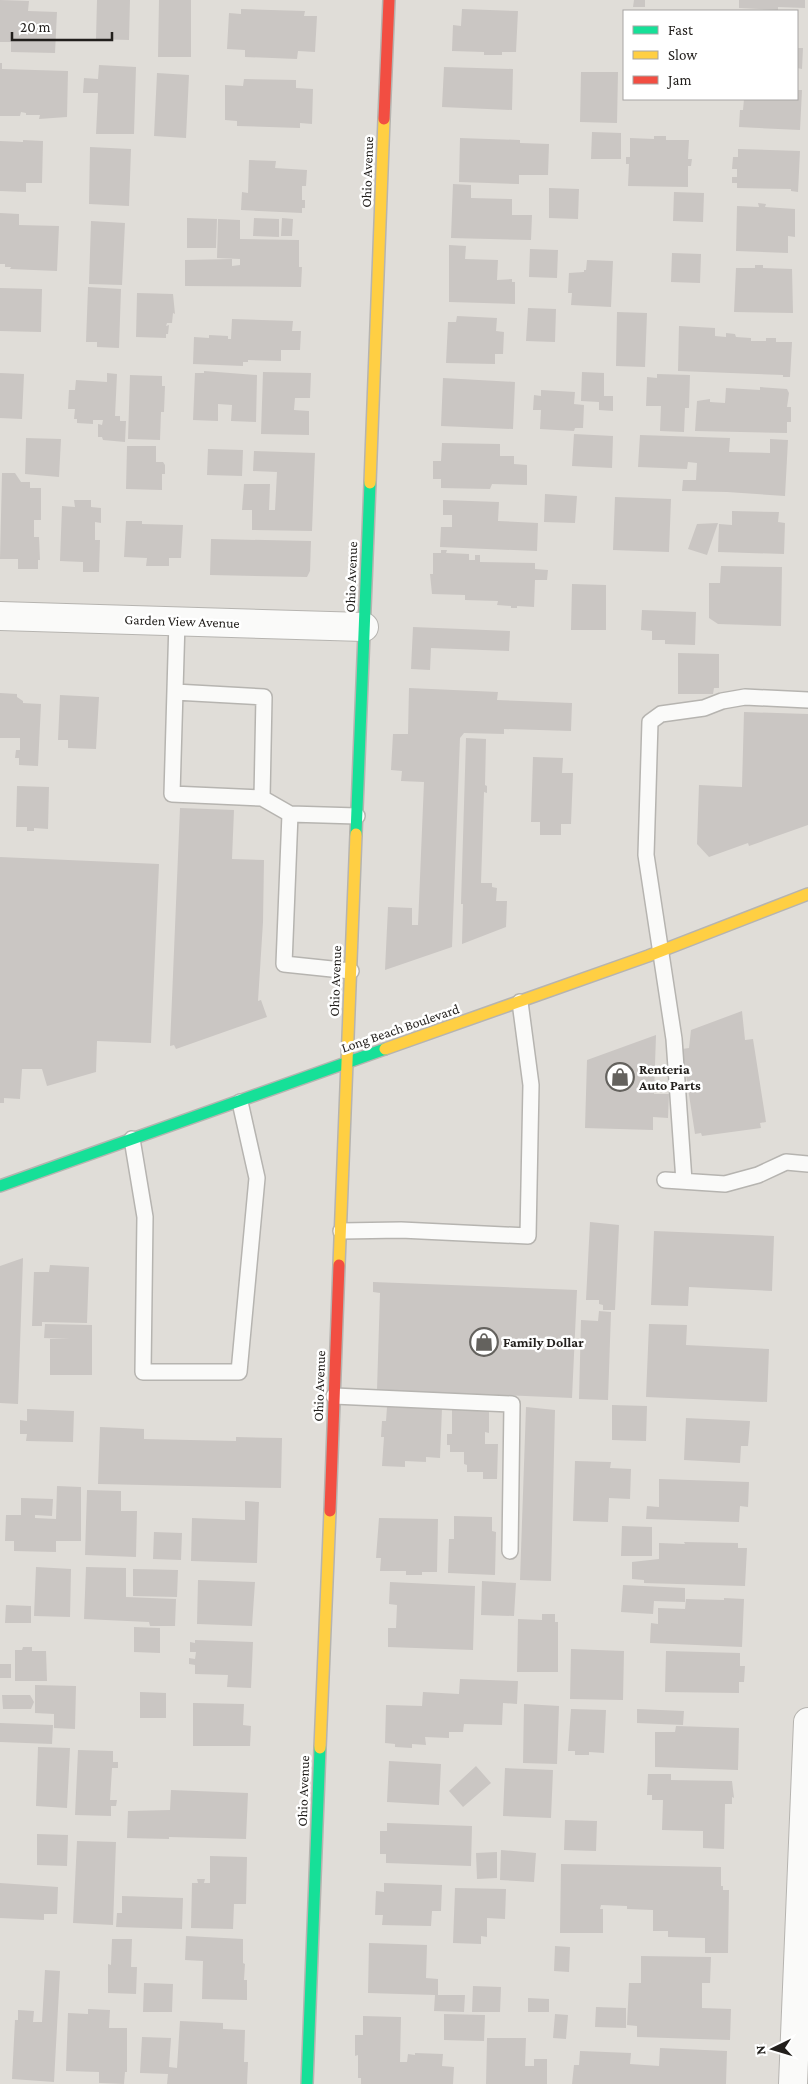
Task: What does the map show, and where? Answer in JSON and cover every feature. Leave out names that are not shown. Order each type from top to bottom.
[{"type":"street","name":"Ohio Avenue","points":[[307,2084],[389,0]]},
{"type":"street","name":"Garden View Avenue","points":[[0,616],[364,627]]},
{"type":"street","name":"Long Beach Boulevard","points":[[0,1186],[240,1102],[347,1061],[520,1002],[661,951],[808,894]]},
{"type":"street","points":[[794,2084],[808,1722]]},
{"type":"lane","points":[[177,621],[172,794],[262,798],[290,814],[357,816]]},
{"type":"lane","points":[[175,692],[264,697],[262,798]]},
{"type":"lane","points":[[684,1181],[674,1039],[646,855],[650,722],[661,714],[704,708],[722,701],[745,697],[808,700]]},
{"type":"lane","points":[[290,814],[284,964],[351,971]]},
{"type":"lane","points":[[341,1231],[400,1230],[528,1236],[531,1085],[520,1002]]},
{"type":"lane","points":[[132,1139],[145,1217],[143,1372],[238,1372],[257,1178],[240,1102]]},
{"type":"lane","points":[[666,1180],[725,1184],[758,1175],[786,1162],[808,1164]]},
{"type":"lane","points":[[334,1396],[512,1404],[510,1551]]},
{"type":"building","points":[[0,0],[29,1],[28,11],[57,12],[55,53],[11,52],[11,42],[0,42]]},
{"type":"building","points":[[97,0],[130,0],[129,40],[96,39]]},
{"type":"building","points":[[159,0],[191,0],[191,57],[158,57]]},
{"type":"building","points":[[634,0],[645,0],[645,7],[633,7]]},
{"type":"building","points":[[739,0],[805,0],[805,8],[778,7],[778,10],[739,8]]},
{"type":"building","points":[[241,9],[305,11],[304,16],[317,16],[315,52],[298,51],[297,59],[245,57],[245,50],[227,49],[229,13],[241,14]]},
{"type":"building","points":[[462,9],[518,11],[516,52],[502,52],[502,55],[484,55],[484,52],[452,51],[453,25],[461,26]]},
{"type":"building","points":[[798,48],[803,48],[802,69],[798,68]]},
{"type":"building","points":[[0,63],[2,63],[2,69],[68,71],[67,117],[39,119],[40,115],[26,115],[26,113],[21,112],[20,116],[0,116]]},
{"type":"building","points":[[99,65],[136,67],[134,134],[96,134],[98,93],[83,93],[84,78],[98,79]]},
{"type":"building","points":[[444,67],[513,69],[512,110],[442,107]]},
{"type":"building","points":[[581,72],[618,72],[617,123],[580,122]]},
{"type":"building","points":[[157,73],[189,75],[186,138],[154,136]]},
{"type":"building","points":[[244,79],[296,80],[296,88],[313,89],[312,124],[300,123],[300,128],[237,126],[237,121],[225,120],[225,85],[243,86]]},
{"type":"building","points":[[798,90],[802,90],[800,130],[739,127],[740,110],[743,110],[744,100],[798,100]]},
{"type":"building","points":[[592,132],[621,133],[621,159],[591,159]]},
{"type":"building","points":[[654,136],[666,136],[666,140],[689,140],[688,159],[692,159],[691,166],[688,166],[688,187],[628,186],[629,164],[626,164],[626,157],[630,157],[630,138],[654,139]]},
{"type":"building","points":[[460,138],[520,140],[520,143],[549,144],[548,175],[519,175],[519,184],[459,182]]},
{"type":"building","points":[[23,140],[43,141],[42,183],[26,183],[26,192],[0,191],[0,141],[23,142]]},
{"type":"building","points":[[90,147],[131,149],[129,206],[89,204]]},
{"type":"building","points":[[738,149],[800,151],[798,192],[791,191],[791,189],[737,188],[737,183],[732,183],[732,177],[737,177],[737,169],[732,169],[733,157],[738,157]]},
{"type":"building","points":[[249,160],[276,161],[275,168],[307,170],[306,186],[302,186],[302,200],[305,200],[305,208],[302,208],[302,213],[241,210],[242,192],[248,193]]},
{"type":"building","points":[[453,184],[471,185],[471,198],[512,199],[512,215],[532,215],[531,240],[451,238]]},
{"type":"building","points":[[549,188],[579,189],[578,219],[549,218]]},
{"type":"building","points":[[674,192],[704,193],[703,222],[673,221]]},
{"type":"building","points":[[758,203],[766,204],[765,207],[795,209],[795,237],[788,236],[788,253],[736,251],[737,206],[759,207]]},
{"type":"building","points":[[0,213],[19,214],[19,225],[59,226],[57,271],[10,269],[11,267],[5,267],[5,264],[0,264]]},
{"type":"building","points":[[187,218],[217,219],[216,248],[187,248]]},
{"type":"building","points":[[254,218],[279,219],[279,237],[253,236]]},
{"type":"building","points":[[282,218],[293,219],[292,236],[281,236]]},
{"type":"building","points":[[218,219],[240,220],[240,239],[299,240],[299,267],[302,267],[301,287],[185,286],[185,260],[232,259],[232,266],[240,265],[240,259],[217,258]]},
{"type":"building","points":[[91,221],[125,223],[122,285],[89,284]]},
{"type":"building","points":[[449,245],[466,246],[465,259],[498,260],[497,280],[512,279],[512,282],[515,282],[515,304],[449,302]]},
{"type":"building","points":[[530,249],[558,250],[557,278],[529,277]]},
{"type":"building","points":[[672,253],[701,254],[700,283],[671,282]]},
{"type":"building","points":[[587,260],[613,261],[611,307],[571,305],[572,293],[568,293],[569,273],[584,272]]},
{"type":"building","points":[[755,265],[763,265],[763,268],[792,269],[793,313],[734,312],[736,268],[755,268]]},
{"type":"building","points":[[88,287],[121,289],[119,348],[97,347],[97,342],[86,342]]},
{"type":"building","points":[[0,288],[42,289],[41,332],[0,331]]},
{"type":"building","points":[[137,293],[173,294],[175,314],[173,313],[172,323],[167,323],[166,326],[169,325],[166,338],[136,337]]},
{"type":"building","points":[[528,308],[556,309],[555,342],[526,341]]},
{"type":"building","points":[[617,312],[647,313],[645,367],[616,366]]},
{"type":"building","points":[[457,316],[497,318],[496,331],[504,332],[503,354],[495,354],[495,364],[446,363],[448,322],[456,322]]},
{"type":"building","points":[[232,319],[293,321],[292,331],[301,331],[300,350],[281,350],[281,361],[248,360],[248,362],[243,362],[243,366],[193,364],[194,337],[209,338],[209,335],[228,336],[228,339],[231,339]]},
{"type":"building","points":[[679,326],[715,328],[715,336],[726,337],[726,333],[735,334],[736,337],[751,338],[751,341],[766,341],[766,338],[776,338],[776,342],[792,342],[790,377],[783,377],[783,375],[678,371]]},
{"type":"building","points":[[204,371],[257,375],[256,422],[231,421],[232,405],[218,404],[218,421],[193,420],[195,373],[204,373]]},
{"type":"building","points":[[263,372],[311,373],[310,398],[295,398],[294,410],[309,411],[309,435],[261,434]]},
{"type":"building","points":[[582,372],[604,373],[604,396],[613,396],[613,411],[599,410],[599,402],[581,401]]},
{"type":"building","points":[[0,373],[24,374],[22,419],[0,418]]},
{"type":"building","points":[[107,373],[117,374],[115,416],[120,416],[120,421],[126,421],[125,442],[103,440],[102,437],[98,437],[98,424],[102,425],[103,420],[93,420],[93,424],[77,423],[77,419],[74,419],[75,409],[68,409],[69,390],[75,390],[76,380],[107,382]]},
{"type":"building","points":[[657,374],[690,375],[689,408],[685,408],[684,432],[660,431],[661,406],[646,406],[647,377],[657,378]]},
{"type":"building","points":[[130,375],[162,376],[162,386],[165,386],[164,412],[161,412],[160,440],[128,439]]},
{"type":"building","points":[[443,378],[515,382],[513,429],[441,426]]},
{"type":"building","points":[[760,387],[787,389],[789,393],[787,407],[791,407],[791,422],[787,422],[787,433],[695,431],[697,401],[710,399],[710,402],[725,403],[726,388],[760,390]]},
{"type":"building","points":[[541,390],[575,392],[574,404],[584,405],[583,428],[575,428],[574,431],[540,429],[541,410],[533,410],[534,395],[541,396]]},
{"type":"building","points":[[574,434],[613,436],[612,468],[572,466]]},
{"type":"building","points":[[640,435],[730,438],[729,452],[770,453],[770,439],[788,440],[785,496],[682,491],[683,480],[696,480],[697,463],[688,462],[687,469],[638,467]]},
{"type":"building","points":[[26,438],[61,439],[59,477],[25,474]]},
{"type":"building","points":[[442,443],[500,444],[500,456],[514,456],[514,464],[527,465],[527,485],[492,484],[490,489],[441,488],[441,479],[433,479],[433,461],[441,461]]},
{"type":"building","points":[[127,446],[156,446],[156,462],[163,462],[165,465],[165,474],[162,474],[162,490],[126,489]]},
{"type":"building","points":[[208,449],[243,450],[242,476],[207,475]]},
{"type":"building","points":[[254,451],[315,453],[312,531],[252,530],[252,510],[242,510],[244,484],[270,484],[269,510],[275,510],[277,472],[253,471]]},
{"type":"building","points":[[2,473],[15,473],[21,482],[30,482],[30,488],[41,488],[41,520],[34,520],[34,537],[39,537],[40,560],[38,560],[38,569],[18,569],[18,559],[0,559]]},
{"type":"building","points":[[545,494],[577,496],[575,523],[544,522]]},
{"type":"building","points":[[615,497],[671,499],[669,552],[613,550]]},
{"type":"building","points":[[74,500],[91,500],[91,507],[101,508],[101,523],[95,522],[95,540],[100,540],[99,572],[83,572],[83,562],[60,561],[62,506],[75,507]]},
{"type":"building","points":[[443,500],[499,502],[498,521],[538,523],[537,551],[440,547],[441,527],[452,527],[452,515],[443,515]]},
{"type":"building","points":[[732,511],[779,512],[778,522],[785,523],[784,554],[718,552],[719,524],[732,525]]},
{"type":"building","points":[[126,521],[142,521],[142,524],[183,525],[181,558],[169,558],[169,566],[146,566],[147,558],[124,557]]},
{"type":"building","points":[[718,523],[707,555],[688,549],[697,524]]},
{"type":"building","points":[[211,539],[311,541],[310,571],[307,577],[210,575]]},
{"type":"building","points":[[441,550],[447,550],[446,553],[469,554],[469,560],[475,560],[475,555],[480,555],[480,562],[535,563],[535,569],[548,570],[547,580],[535,580],[534,607],[517,606],[517,608],[511,608],[511,606],[497,605],[498,601],[465,600],[465,595],[432,594],[430,574],[433,574],[433,553],[441,553]]},
{"type":"building","points":[[721,566],[782,567],[781,626],[718,624],[709,618],[709,583],[720,583]]},
{"type":"building","points":[[572,584],[606,585],[606,630],[571,630]]},
{"type":"building","points":[[642,610],[696,612],[695,645],[665,644],[665,640],[652,640],[652,631],[641,630]]},
{"type":"building","points":[[413,627],[510,631],[509,651],[431,648],[430,670],[411,669]]},
{"type":"building","points":[[678,653],[719,654],[719,688],[714,688],[713,694],[678,694]]},
{"type":"building","points":[[409,688],[498,692],[497,700],[572,703],[571,731],[504,729],[504,734],[464,733],[460,738],[452,947],[385,970],[388,907],[412,908],[412,925],[418,925],[424,782],[401,781],[402,771],[391,770],[393,734],[408,734]]},
{"type":"building","points":[[0,693],[17,694],[17,697],[23,703],[41,704],[38,766],[19,765],[19,758],[15,758],[16,750],[20,750],[20,738],[0,738]]},
{"type":"building","points":[[60,695],[99,697],[96,749],[68,748],[68,740],[58,740]]},
{"type":"building","points":[[744,712],[808,714],[808,825],[749,846],[748,843],[709,857],[697,844],[699,785],[742,787]]},
{"type":"building","points":[[466,738],[486,739],[485,785],[487,786],[487,793],[484,792],[481,883],[492,883],[492,887],[497,888],[496,901],[507,901],[506,927],[462,944],[463,904],[461,904]]},
{"type":"building","points":[[533,757],[563,758],[562,773],[573,773],[571,824],[561,824],[561,835],[540,835],[540,822],[531,822]]},
{"type":"building","points":[[17,786],[49,787],[48,829],[34,828],[34,831],[27,831],[27,827],[16,827]]},
{"type":"building","points":[[180,808],[234,810],[232,859],[264,860],[263,922],[258,1001],[261,1000],[267,1017],[176,1049],[174,1045],[170,1046]]},
{"type":"building","points":[[0,857],[159,864],[151,1043],[97,1041],[96,1072],[47,1086],[42,1069],[22,1069],[20,1099],[4,1098],[4,1103],[0,1103]]},
{"type":"building","points":[[742,1011],[745,1040],[753,1039],[766,1122],[760,1123],[761,1128],[702,1136],[701,1133],[695,1134],[682,1049],[689,1048],[691,1030]]},
{"type":"building","name":"Renteria Auto Parts","points":[[656,1035],[654,1094],[669,1094],[668,1118],[653,1117],[653,1130],[585,1128],[587,1060]]},
{"type":"building","points":[[590,1222],[619,1225],[615,1310],[603,1310],[603,1305],[599,1304],[599,1300],[586,1300]]},
{"type":"building","points":[[654,1231],[774,1236],[772,1291],[689,1287],[688,1306],[651,1305]]},
{"type":"building","points":[[23,1258],[18,1404],[0,1403],[0,1266]]},
{"type":"building","points":[[50,1265],[89,1267],[87,1323],[42,1322],[42,1326],[32,1326],[34,1272],[49,1272]]},
{"type":"building","points":[[373,1282],[577,1290],[572,1398],[377,1390],[380,1293],[373,1292]]},
{"type":"building","points":[[599,1311],[611,1312],[608,1400],[579,1399],[581,1320],[598,1321]]},
{"type":"building","points":[[45,1324],[92,1325],[92,1375],[50,1375],[50,1339],[70,1339],[44,1338]]},
{"type":"building","points":[[649,1324],[687,1325],[686,1345],[769,1349],[767,1402],[646,1397]]},
{"type":"building","points":[[411,1405],[427,1405],[427,1408],[442,1408],[440,1458],[426,1457],[426,1462],[405,1461],[405,1467],[382,1466],[384,1437],[381,1437],[382,1421],[386,1421],[387,1407],[412,1408]]},
{"type":"building","points":[[612,1405],[647,1406],[646,1441],[612,1440]]},
{"type":"building","points":[[526,1407],[555,1410],[551,1581],[520,1580]]},
{"type":"building","points":[[27,1409],[74,1411],[73,1442],[26,1441],[27,1434],[20,1434],[20,1420],[27,1421]]},
{"type":"building","points":[[452,1410],[489,1411],[489,1433],[485,1432],[485,1444],[498,1444],[497,1479],[483,1479],[483,1472],[467,1472],[467,1465],[464,1464],[464,1452],[450,1452],[450,1445],[447,1445],[447,1434],[452,1434]]},
{"type":"building","points":[[686,1418],[750,1421],[748,1446],[741,1446],[740,1463],[684,1460]]},
{"type":"building","points":[[100,1427],[144,1429],[144,1439],[236,1441],[236,1437],[282,1438],[281,1488],[98,1484]]},
{"type":"building","points":[[575,1461],[611,1462],[610,1468],[631,1469],[630,1499],[609,1498],[608,1522],[573,1521]]},
{"type":"building","points":[[659,1479],[749,1482],[748,1507],[740,1506],[739,1522],[646,1519],[647,1506],[659,1507]]},
{"type":"building","points":[[57,1486],[81,1487],[81,1541],[56,1541],[56,1552],[14,1551],[14,1541],[5,1541],[6,1515],[21,1515],[21,1498],[53,1499],[52,1516],[35,1515],[35,1518],[56,1519]]},
{"type":"building","points":[[87,1490],[121,1491],[121,1511],[137,1511],[136,1557],[85,1555]]},
{"type":"building","points":[[245,1501],[259,1502],[257,1563],[191,1561],[192,1518],[245,1520]]},
{"type":"building","points":[[454,1516],[492,1517],[492,1531],[496,1532],[495,1575],[448,1573],[449,1539],[454,1539]]},
{"type":"building","points":[[379,1518],[438,1519],[437,1572],[422,1572],[422,1575],[406,1575],[406,1571],[380,1571],[381,1558],[376,1558]]},
{"type":"building","points":[[622,1526],[652,1527],[652,1556],[621,1556]]},
{"type":"building","points":[[154,1532],[182,1533],[181,1560],[153,1559]]},
{"type":"building","points":[[684,1542],[738,1543],[738,1548],[747,1548],[745,1586],[644,1583],[644,1580],[632,1579],[632,1562],[659,1559],[659,1543],[685,1544]]},
{"type":"building","points":[[36,1567],[71,1569],[70,1617],[34,1616]]},
{"type":"building","points":[[86,1567],[126,1568],[126,1597],[176,1599],[175,1626],[150,1626],[149,1622],[84,1619]]},
{"type":"building","points":[[133,1569],[178,1570],[177,1597],[133,1596]]},
{"type":"building","points":[[198,1580],[255,1582],[252,1626],[197,1624]]},
{"type":"building","points":[[482,1581],[516,1583],[514,1616],[481,1615]]},
{"type":"building","points":[[390,1582],[475,1586],[473,1650],[388,1647],[388,1628],[396,1628],[397,1605],[389,1604]]},
{"type":"building","points":[[623,1585],[685,1588],[685,1602],[654,1601],[653,1614],[621,1612]]},
{"type":"building","points":[[724,1598],[744,1599],[742,1647],[650,1643],[651,1623],[658,1624],[658,1608],[685,1609],[686,1599],[724,1600]]},
{"type":"building","points":[[6,1605],[31,1606],[31,1623],[5,1623]]},
{"type":"building","points":[[542,1614],[555,1614],[555,1622],[558,1622],[558,1672],[517,1672],[518,1619],[542,1620]]},
{"type":"building","points":[[134,1627],[160,1628],[160,1653],[134,1652]]},
{"type":"building","points":[[195,1640],[253,1642],[251,1688],[227,1687],[228,1675],[195,1674],[195,1665],[189,1664],[189,1658],[195,1659],[196,1652],[190,1652],[190,1642],[195,1643]]},
{"type":"building","points":[[23,1647],[32,1647],[32,1651],[46,1651],[47,1681],[15,1681],[15,1650],[22,1650]]},
{"type":"building","points":[[571,1649],[624,1651],[623,1700],[570,1699]]},
{"type":"building","points":[[666,1651],[740,1653],[740,1666],[745,1666],[744,1682],[739,1682],[739,1693],[665,1692]]},
{"type":"building","points":[[0,1664],[11,1664],[11,1678],[0,1678]]},
{"type":"building","points":[[460,1679],[518,1681],[517,1704],[503,1703],[502,1725],[464,1724],[463,1732],[449,1732],[449,1738],[425,1737],[426,1745],[412,1744],[412,1748],[395,1747],[395,1744],[385,1743],[386,1705],[422,1706],[423,1692],[459,1694]]},
{"type":"building","points":[[35,1685],[76,1686],[75,1729],[54,1728],[54,1714],[35,1713]]},
{"type":"building","points":[[140,1692],[166,1693],[166,1718],[140,1718]]},
{"type":"building","points":[[2,1695],[30,1695],[34,1702],[31,1709],[3,1709]]},
{"type":"building","points":[[193,1703],[244,1704],[243,1725],[251,1726],[250,1746],[193,1746]]},
{"type":"building","points":[[524,1704],[559,1706],[557,1764],[523,1763]]},
{"type":"building","points":[[571,1709],[606,1710],[604,1753],[589,1752],[589,1755],[575,1755],[575,1751],[568,1751]]},
{"type":"building","points":[[637,1709],[684,1711],[683,1725],[637,1723]]},
{"type":"building","points":[[0,1723],[53,1725],[52,1744],[0,1742]]},
{"type":"building","points":[[676,1726],[739,1728],[738,1770],[655,1767],[655,1732],[675,1732]]},
{"type":"building","points":[[38,1747],[70,1748],[67,1808],[36,1806]]},
{"type":"building","points":[[78,1750],[113,1751],[113,1762],[118,1762],[118,1768],[112,1768],[110,1800],[117,1800],[116,1806],[111,1806],[111,1816],[75,1815]]},
{"type":"building","points":[[389,1761],[441,1764],[439,1805],[387,1802]]},
{"type":"building","points":[[476,1766],[491,1783],[463,1807],[449,1791]]},
{"type":"building","points":[[505,1768],[553,1770],[551,1818],[503,1816]]},
{"type":"building","points":[[648,1774],[671,1774],[671,1780],[732,1781],[734,1798],[732,1797],[732,1804],[725,1804],[724,1849],[703,1848],[703,1831],[662,1830],[663,1800],[652,1800],[652,1795],[647,1795]]},
{"type":"building","points":[[171,1790],[248,1793],[246,1839],[127,1838],[128,1811],[170,1810]]},
{"type":"building","points":[[565,1820],[597,1821],[596,1851],[564,1850]]},
{"type":"building","points":[[387,1823],[472,1826],[471,1866],[386,1863],[386,1854],[380,1854],[380,1831],[387,1831]]},
{"type":"building","points":[[37,1834],[68,1835],[67,1866],[37,1865]]},
{"type":"building","points":[[77,1841],[116,1842],[113,1925],[73,1923]]},
{"type":"building","points":[[501,1850],[536,1853],[534,1882],[500,1880]]},
{"type":"building","points":[[497,1852],[497,1878],[477,1879],[476,1853]]},
{"type":"building","points":[[210,1856],[247,1857],[246,1904],[234,1904],[233,1929],[191,1928],[192,1883],[198,1883],[197,1879],[205,1879],[204,1883],[210,1883]]},
{"type":"building","points":[[561,1864],[721,1867],[721,1886],[723,1886],[723,1890],[729,1890],[728,1953],[705,1953],[705,1938],[668,1937],[668,1931],[653,1931],[653,1910],[627,1909],[627,1906],[601,1905],[600,1909],[603,1909],[603,1933],[560,1933]]},
{"type":"building","points":[[0,1883],[58,1887],[57,1914],[44,1914],[44,1920],[0,1918]]},
{"type":"building","points":[[384,1883],[442,1885],[441,1911],[432,1911],[431,1926],[382,1925],[383,1915],[375,1915],[376,1891],[384,1892]]},
{"type":"building","points":[[455,1888],[506,1889],[505,1919],[487,1918],[487,1937],[481,1936],[481,1944],[453,1943]]},
{"type":"building","points":[[122,1896],[183,1898],[182,1929],[116,1927],[117,1913],[122,1913]]},
{"type":"building","points":[[186,1936],[243,1939],[244,1980],[247,1980],[247,2000],[202,1999],[203,1961],[185,1960]]},
{"type":"building","points":[[112,1939],[132,1939],[131,1967],[137,1967],[136,1994],[108,1993],[108,1964],[111,1965]]},
{"type":"building","points":[[369,1943],[427,1945],[426,1978],[438,1979],[438,1995],[465,1995],[464,2012],[434,2011],[435,1995],[368,1993]]},
{"type":"building","points":[[555,1946],[570,1947],[569,1972],[554,1971]]},
{"type":"building","points":[[641,1956],[711,1957],[710,1983],[702,1983],[702,2008],[731,2009],[730,2040],[637,2037],[637,2026],[627,2025],[629,1983],[641,1983]]},
{"type":"building","points":[[45,1970],[60,1971],[54,2082],[12,2079],[15,2020],[18,2020],[18,2010],[34,2011],[33,2022],[42,2022]]},
{"type":"building","points":[[144,1983],[173,1984],[172,2012],[143,2012]]},
{"type":"building","points":[[473,1986],[501,1987],[500,2012],[472,2012]]},
{"type":"building","points":[[528,1998],[549,1999],[549,2012],[528,2012]]},
{"type":"building","points":[[596,2007],[626,2008],[626,2028],[595,2027]]},
{"type":"building","points":[[88,2009],[110,2010],[109,2028],[127,2028],[127,2072],[125,2072],[124,2084],[99,2083],[99,2072],[66,2071],[68,2013],[88,2014]]},
{"type":"building","points":[[444,2014],[485,2015],[484,2041],[444,2040]]},
{"type":"building","points":[[555,2014],[568,2015],[566,2039],[553,2038]]},
{"type":"building","points":[[363,2016],[401,2017],[400,2062],[407,2062],[408,2054],[443,2054],[442,2066],[454,2067],[453,2084],[361,2084],[361,2078],[358,2078],[358,2055],[355,2056],[355,2035],[363,2035]]},
{"type":"building","points":[[180,2021],[223,2023],[223,2029],[245,2030],[244,2062],[248,2062],[247,2084],[167,2084],[168,2074],[140,2073],[142,2037],[171,2038],[169,2067],[177,2068]]},
{"type":"building","points":[[487,2038],[526,2038],[525,2066],[534,2066],[534,2059],[547,2059],[547,2084],[486,2084]]},
{"type":"building","points":[[660,2048],[727,2051],[726,2084],[572,2084],[574,2065],[579,2065],[580,2051],[631,2053],[630,2064],[659,2066]]},
{"type":"traffic: fast","points":[[356,834],[370,483]]},
{"type":"traffic: fast","points":[[0,1186],[385,1049]]},
{"type":"traffic: fast","points":[[307,2084],[320,1748]]},
{"type":"traffic: slow","points":[[370,483],[384,119]]},
{"type":"traffic: slow","points":[[339,1265],[356,834]]},
{"type":"traffic: slow","points":[[385,1049],[648,956],[808,894]]},
{"type":"traffic: slow","points":[[320,1748],[330,1511]]},
{"type":"traffic: jam","points":[[384,119],[389,0]]},
{"type":"traffic: jam","points":[[330,1511],[339,1265]]},
{"type":"place","name":"Renteria Auto Parts","points":[[620,1077]]},
{"type":"place","name":"Family Dollar","points":[[484,1342]]}]
